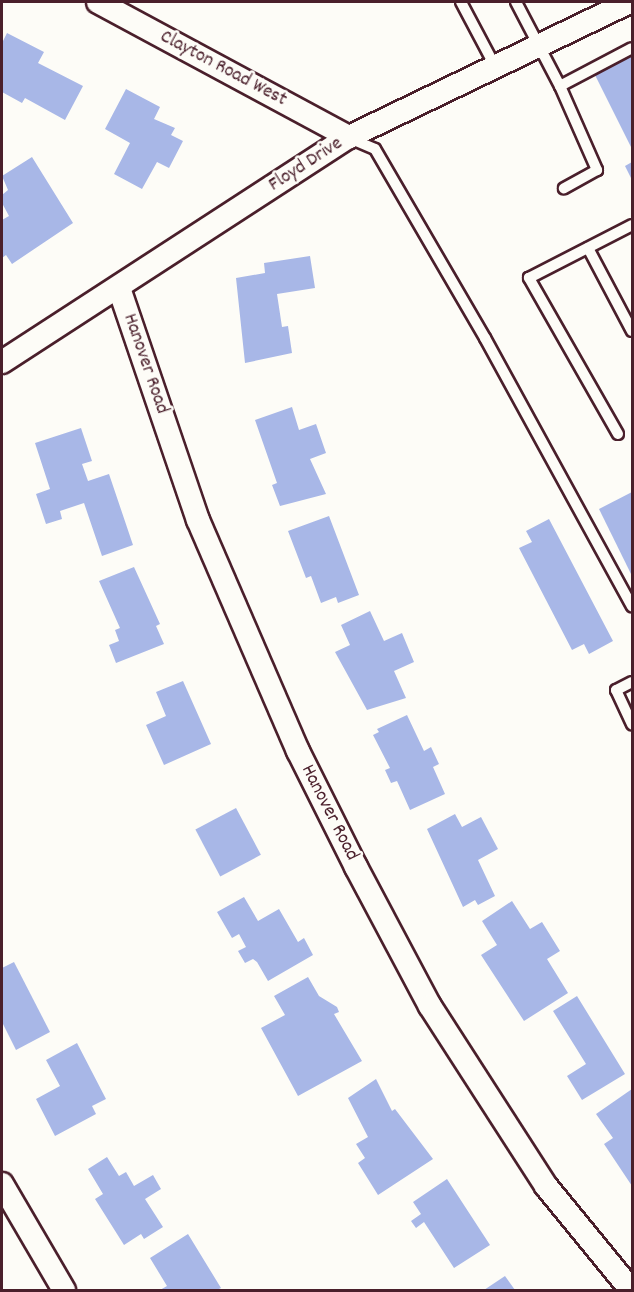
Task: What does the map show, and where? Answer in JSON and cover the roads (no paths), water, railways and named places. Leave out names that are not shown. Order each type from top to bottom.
[{"type":"street","name":"Clayton Road West","points":[[98,2],[349,137]]},
{"type":"street","name":"Floyd Drive","points":[[2,362],[349,137],[630,2]]},
{"type":"street","name":"Hanover Road","points":[[119,288],[198,520],[297,751],[356,867],[430,1006],[539,1176],[631,1290]]},
{"type":"street","points":[[2,1184],[64,1290]]},
{"type":"lane","points":[[461,2],[496,68]]},
{"type":"lane","points":[[516,2],[560,86],[597,170],[564,188]]},
{"type":"lane","points":[[560,86],[633,48]]},
{"type":"lane","points":[[349,137],[375,149],[485,338],[633,606]]},
{"type":"lane","points":[[618,434],[529,278],[633,225]]},
{"type":"lane","points":[[588,248],[633,332]]},
{"type":"lane","points":[[633,682],[616,690],[633,724]]}]
